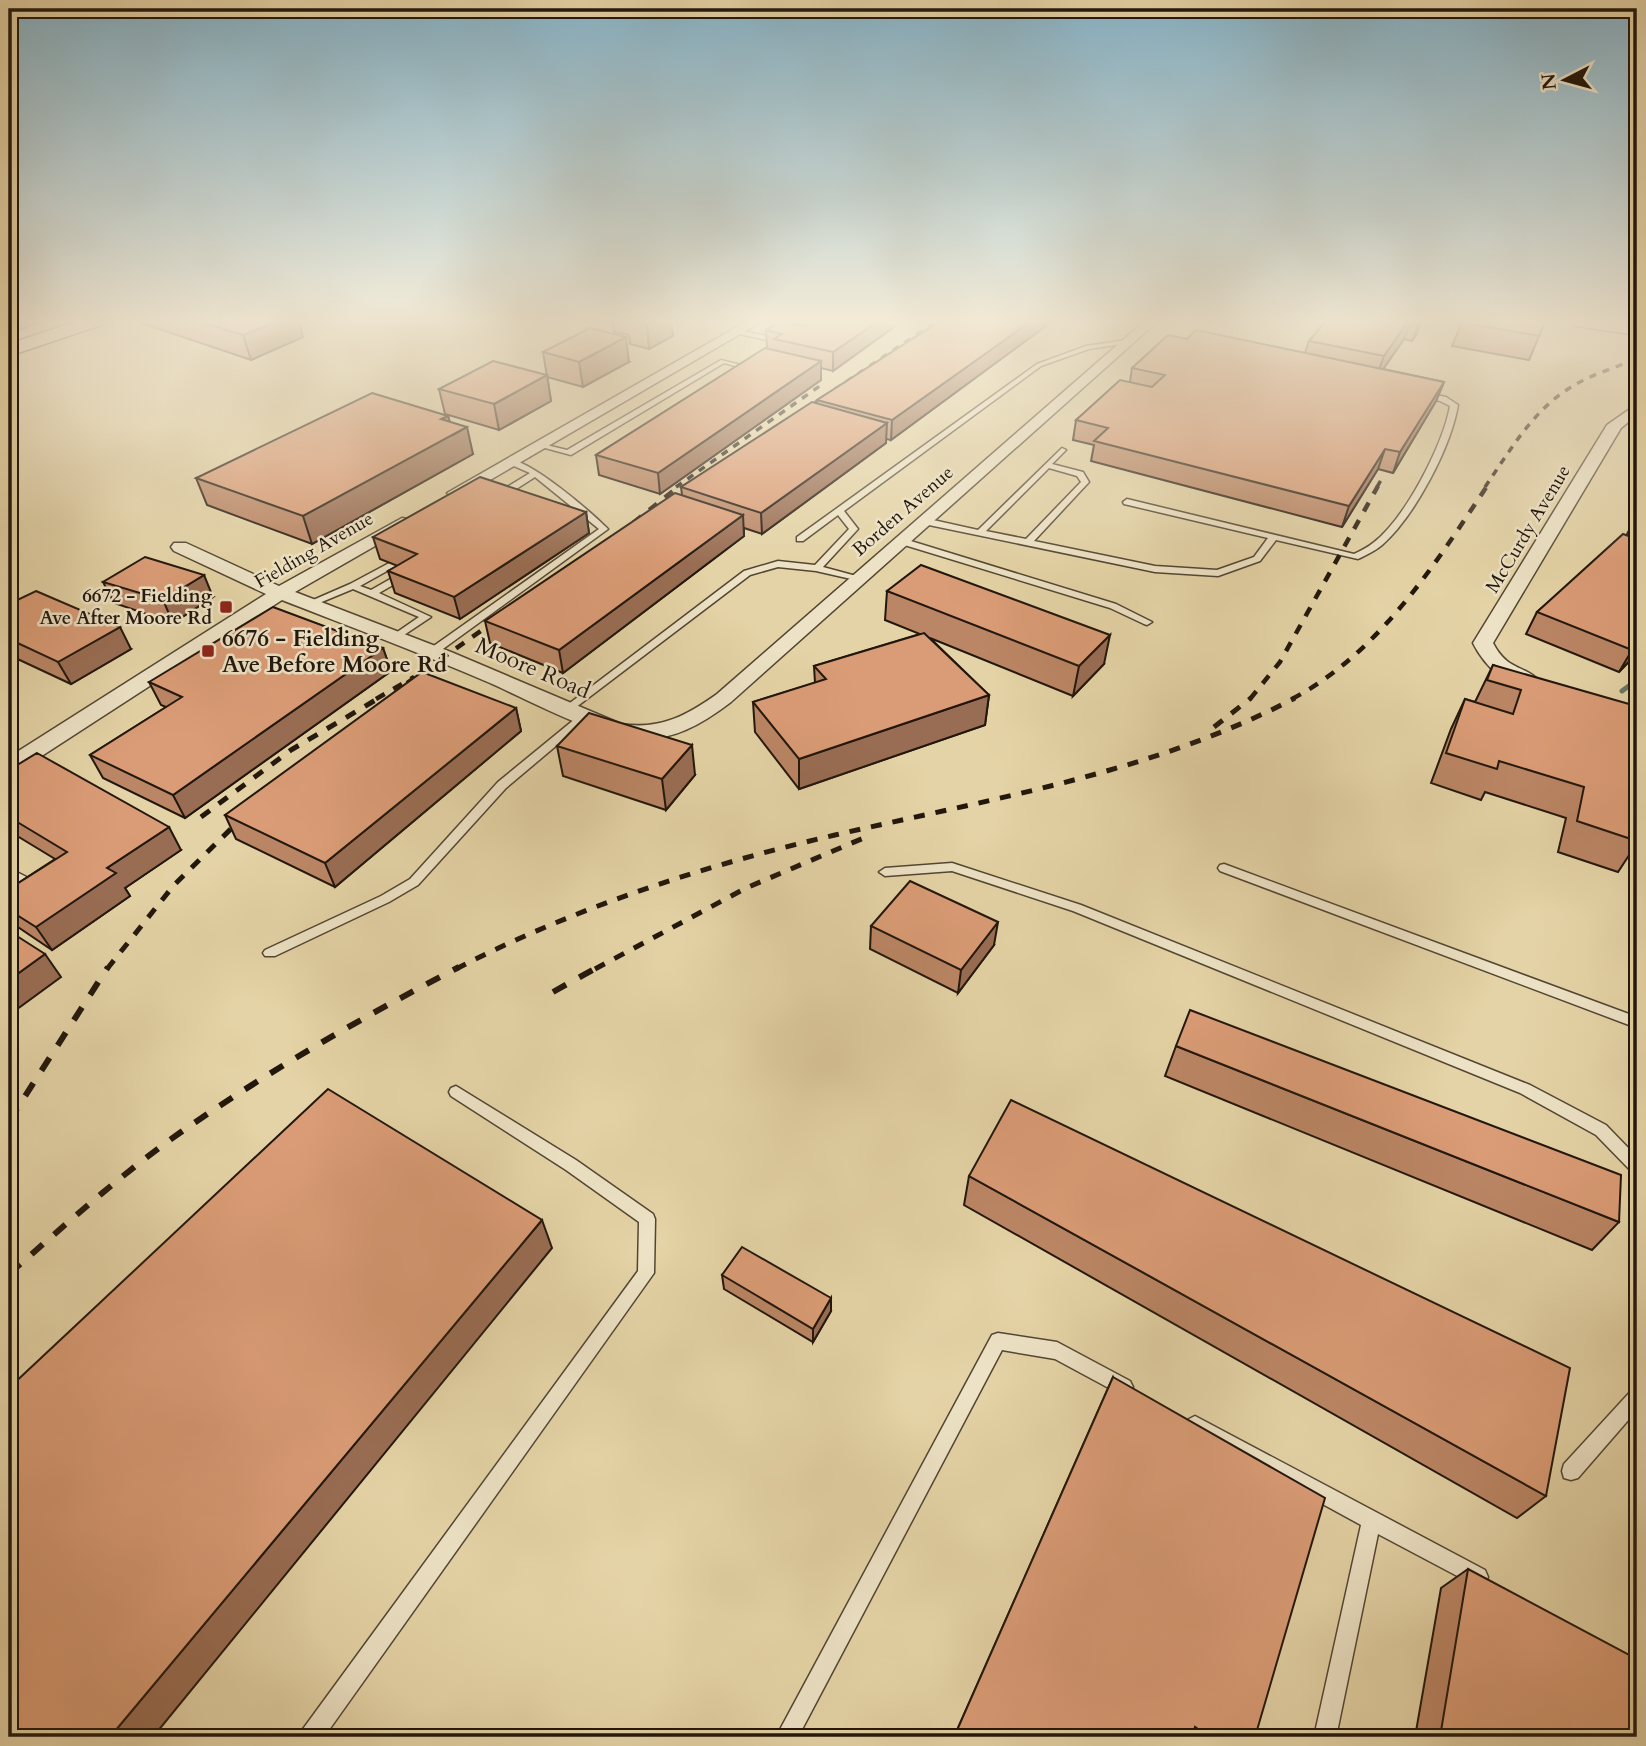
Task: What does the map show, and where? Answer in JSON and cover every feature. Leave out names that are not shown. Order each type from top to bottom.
[{"type":"street","points":[[438,503],[614,401]]},
{"type":"street","name":"Borden Avenue","points":[[676,729],[701,716],[716,704],[1060,401]]},
{"type":"street","name":"McCurdy Avenue","points":[[1544,685],[1518,678],[1492,662],[1483,643],[1615,425],[1637,408]]},
{"type":"street","name":"Fielding Avenue","points":[[9,767],[280,593],[413,516]]},
{"type":"street","name":"Moore Road","points":[[180,547],[280,593],[432,652],[616,730],[636,734],[676,729]]},
{"type":"lane","points":[[538,445],[568,453],[655,401]]},
{"type":"lane","points":[[800,539],[987,401]]},
{"type":"lane","points":[[1127,502],[1355,557],[1379,543],[1428,476],[1454,414],[1454,405],[1448,401]]},
{"type":"lane","points":[[980,533],[1062,450]]},
{"type":"lane","points":[[432,652],[597,537],[604,529],[581,517],[535,474],[510,461]]},
{"type":"lane","points":[[1028,542],[1085,482],[1080,474],[1048,465]]},
{"type":"lane","points":[[492,500],[535,474]]},
{"type":"lane","points":[[547,499],[558,493]]},
{"type":"lane","points":[[817,568],[854,529],[839,511]]},
{"type":"lane","points":[[924,521],[1155,569],[1218,573],[1257,559],[1273,537]]},
{"type":"lane","points":[[901,541],[1113,606],[1147,622]]},
{"type":"lane","points":[[309,604],[353,586],[393,564]]},
{"type":"lane","points":[[270,953],[385,899],[414,881],[502,785],[576,713],[747,573],[778,564],[817,568],[857,579]]},
{"type":"lane","points":[[371,594],[411,571]]},
{"type":"lane","points":[[353,586],[426,617],[395,637]]},
{"type":"lane","points":[[885,872],[952,867],[1077,908],[1525,1089],[1601,1130],[1637,1167]]},
{"type":"lane","points":[[1224,868],[1637,1023]]},
{"type":"lane","points":[[9,872],[42,891]]},
{"type":"lane","points":[[311,1737],[646,1273],[647,1219],[456,1092]]},
{"type":"lane","points":[[787,1737],[998,1341],[1057,1351],[1142,1396]]},
{"type":"lane","points":[[1571,1471],[1637,1398]]},
{"type":"lane","points":[[1178,1416],[1493,1585]]},
{"type":"lane","points":[[1325,1737],[1372,1519]]},
{"type":"building","points":[[354,401],[400,401],[448,416],[441,419],[467,427],[303,516],[196,478]]},
{"type":"building","points":[[681,401],[762,401],[658,473],[596,455]]},
{"type":"building","points":[[823,401],[918,401],[892,420]]},
{"type":"building","points":[[1096,401],[1432,401],[1400,452],[1385,449],[1349,506],[1094,441],[1108,428],[1076,420]]},
{"type":"building","points":[[812,402],[887,423],[761,513],[681,487]]},
{"type":"building","points":[[480,477],[586,512],[454,597],[388,571],[417,554],[373,537]]},
{"type":"building","points":[[675,493],[743,515],[559,650],[485,621]]},
{"type":"building","points":[[1623,534],[1637,539],[1637,644],[1632,650],[1537,612]]},
{"type":"building","points":[[145,557],[204,575],[163,600],[103,582]]},
{"type":"building","points":[[921,565],[1110,635],[1079,666],[887,591]]},
{"type":"building","points":[[36,591],[120,627],[58,662],[9,639],[9,604]]},
{"type":"building","points":[[273,607],[383,648],[173,795],[90,755],[182,697],[149,682]]},
{"type":"building","points":[[924,633],[989,695],[799,759],[753,702],[826,679],[814,666]]},
{"type":"building","points":[[1493,665],[1636,706],[1633,722],[1637,723],[1637,841],[1577,821],[1584,787],[1499,761],[1497,769],[1446,753],[1465,699],[1513,714],[1521,690],[1487,680]]},
{"type":"building","points":[[422,672],[516,708],[325,863],[225,815]]},
{"type":"building","points":[[589,713],[692,745],[662,779],[557,746]]},
{"type":"building","points":[[37,753],[169,827],[107,868],[116,873],[36,927],[9,910],[9,889],[67,852],[9,817],[9,770]]},
{"type":"building","points":[[910,881],[998,922],[961,970],[871,926]]},
{"type":"building","points":[[9,931],[45,954],[9,980]]},
{"type":"building","points":[[1190,1010],[1621,1175],[1619,1222],[1176,1046]]},
{"type":"building","points":[[328,1089],[542,1220],[110,1737],[9,1737],[9,1388]]},
{"type":"building","points":[[1011,1100],[1570,1368],[1546,1496],[969,1176]]},
{"type":"building","points":[[742,1247],[831,1298],[813,1329],[722,1275]]},
{"type":"building","points":[[1113,1377],[1325,1498],[1255,1737],[1209,1737],[1195,1727],[1192,1737],[954,1737]]},
{"type":"building","points":[[1468,1569],[1637,1659],[1637,1737],[1440,1737]]},
{"type":"waterway","points":[[1622,691],[1637,680]]},
{"type":"railway","points":[[676,487],[798,401]]},
{"type":"railway","points":[[800,413],[817,401]]},
{"type":"railway","points":[[1485,487],[1522,433],[1551,401]]},
{"type":"railway","points":[[1377,487],[1384,475]]},
{"type":"railway","points":[[618,535],[679,486]]},
{"type":"railway","points":[[1250,698],[1280,662],[1378,486]]},
{"type":"railway","points":[[1292,699],[1352,658],[1378,632],[1425,576],[1487,486]]},
{"type":"railway","points":[[407,683],[502,616]]},
{"type":"railway","points":[[376,699],[414,677]]},
{"type":"railway","points":[[201,817],[291,750],[379,698]]},
{"type":"railway","points":[[1214,727],[1250,698]]},
{"type":"railway","points":[[456,969],[593,908],[689,874],[786,847],[1011,796],[1127,765],[1241,724],[1295,698]]},
{"type":"railway","points":[[107,969],[174,885],[245,815]]},
{"type":"railway","points":[[595,969],[746,888],[866,837]]},
{"type":"railway","points":[[9,1121],[108,967]]},
{"type":"railway","points":[[9,1274],[115,1183],[181,1132],[317,1045],[459,967]]},
{"type":"railway","points":[[553,992],[598,967]]},
{"type":"place","name":"6672 - Fielding Ave After Moore Rd","points":[[226,607]]},
{"type":"place","name":"6676 - Fielding Ave Before Moore Rd","points":[[208,651]]}]
